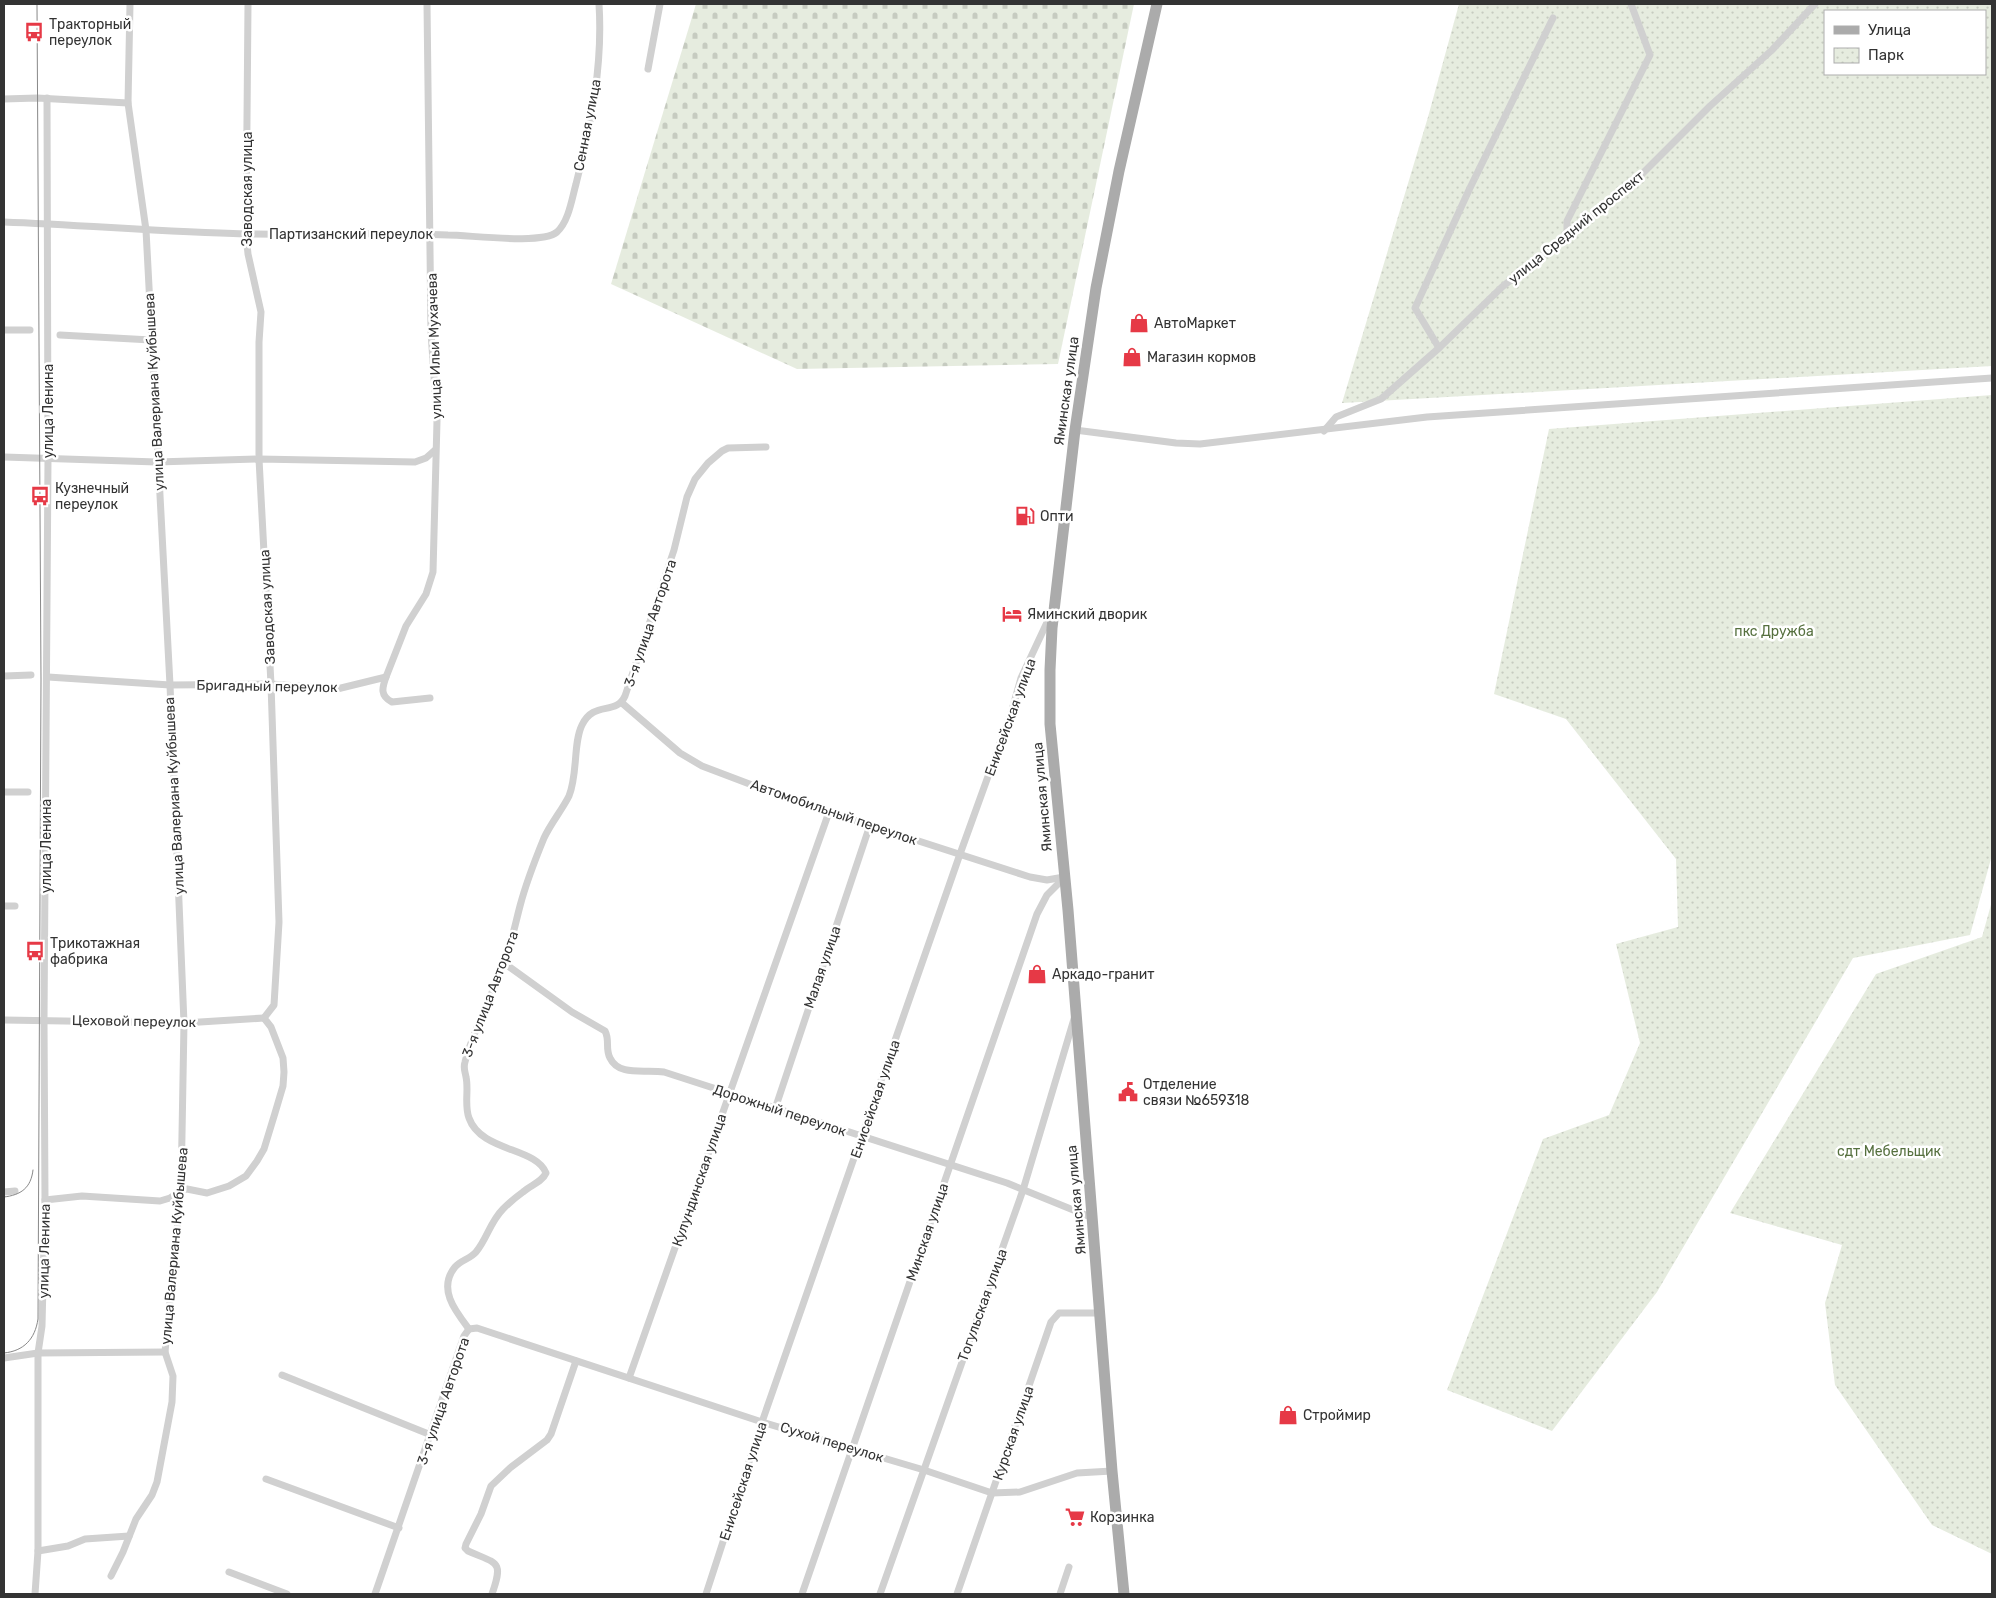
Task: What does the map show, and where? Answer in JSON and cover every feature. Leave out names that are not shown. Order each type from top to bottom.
[{"type":"main road","name":"Яминская улица","points":[[1124,1594],[1112,1471],[1065,877],[1050,724],[1050,670],[1054,607],[1075,430],[1098,279],[1119,171],[1157,4]]},
{"type":"street","name":"улица Валериана Куйбышева","points":[[111,1576],[136,1519],[152,1495],[157,1482],[172,1402],[173,1376],[165,1352],[181,1190],[184,1023],[170,685],[146,230],[128,103],[130,4]]},
{"type":"street","name":"Заводская улица","points":[[248,4],[246,234],[248,254],[261,312],[259,342],[259,459],[270,684],[278,943],[274,1005],[264,1018]]},
{"type":"street","name":"улица Ильи Мухачева","points":[[386,677],[406,626],[426,594],[432,578],[437,421],[431,332],[427,4]]},
{"type":"street","name":"Сенная улица","points":[[548,236],[559,230],[566,218],[591,122],[599,58],[599,4]]},
{"type":"street","points":[[648,69],[660,4]]},
{"type":"street","points":[[1568,235],[1567,221],[1650,55],[1631,4]]},
{"type":"street","name":"улица Средний проспект","points":[[1324,430],[1336,417],[1381,399],[1439,348],[1502,288],[1632,184],[1710,106],[1772,50],[1815,4]]},
{"type":"street","points":[[1439,348],[1415,308],[1468,190],[1553,18]]},
{"type":"street","points":[[4,99],[47,98],[128,103]]},
{"type":"street","name":"улица Ленина","points":[[35,1594],[38,1551],[38,1353],[42,1326],[45,1200],[44,1020],[48,677],[47,98]]},
{"type":"street","name":"Партизанский переулок","points":[[4,222],[246,234],[430,234],[533,239],[548,236]]},
{"type":"street","points":[[4,330],[30,330]]},
{"type":"street","points":[[60,335],[151,340]]},
{"type":"street","points":[[1075,430],[1176,443],[1200,444],[1427,417],[1992,378]]},
{"type":"street","name":"3-я улица Авторота","points":[[375,1594],[464,1336],[470,1329],[449,1298],[448,1284],[451,1273],[459,1263],[478,1250],[491,1223],[502,1210],[524,1191],[544,1178],[546,1173],[544,1168],[536,1161],[485,1139],[473,1126],[468,1117],[464,1063],[504,964],[515,932],[520,904],[538,851],[569,795],[581,726],[589,715],[598,710],[618,706],[622,703],[669,565],[682,522],[687,497],[695,479],[708,463],[728,448],[766,447]]},
{"type":"street","points":[[4,457],[157,462],[259,459],[415,462],[426,458],[435,450]]},
{"type":"street","name":"Енисейская улица","points":[[706,1594],[762,1422],[1012,710],[1021,678],[1054,607]]},
{"type":"street","points":[[4,676],[31,675]]},
{"type":"street","name":"Бригадный переулок","points":[[48,677],[170,685],[270,684],[337,689],[386,677]]},
{"type":"street","points":[[386,677],[382,693],[384,697],[392,702],[430,698]]},
{"type":"street","name":"Автомобильный переулок","points":[[622,703],[688,759],[760,788],[1038,879],[1047,880],[1065,877]]},
{"type":"street","points":[[4,792],[28,792]]},
{"type":"street","name":"Кулундинская улица","points":[[629,1378],[829,812]]},
{"type":"street","name":"Малая улица","points":[[775,1109],[870,825]]},
{"type":"street","name":"Минская улица","points":[[802,1594],[1037,914],[1047,896],[1065,877]]},
{"type":"street","points":[[4,906],[15,906]]},
{"type":"street","name":"Дорожный переулок","points":[[504,964],[572,1012],[605,1032],[608,1037],[607,1048],[609,1057],[623,1071],[651,1070],[664,1072],[950,1165],[1023,1190],[1093,1218]]},
{"type":"street","name":"Тогульская улица","points":[[880,1594],[1023,1190],[1076,1012]]},
{"type":"street","points":[[45,1200],[82,1196],[160,1201],[170,1198],[181,1190],[187,1189],[207,1193],[229,1186],[246,1176],[264,1149],[283,1086],[283,1058],[271,1027],[264,1018]]},
{"type":"street","name":"Цеховой переулок","points":[[4,1020],[184,1023],[264,1018]]},
{"type":"street","points":[[4,1192],[15,1191]]},
{"type":"street","name":"Курская улица","points":[[957,1594],[1051,1322],[1059,1313],[1100,1313]]},
{"type":"street","name":"Сухой переулок","points":[[470,1329],[477,1328],[762,1422],[924,1470],[992,1493],[1011,1493],[1026,1490],[1085,1472],[1112,1471]]},
{"type":"street","points":[[4,1358],[38,1353],[165,1352]]},
{"type":"street","points":[[492,1594],[499,1574],[497,1566],[491,1561],[468,1552],[465,1546],[481,1514],[491,1486],[510,1468],[548,1440],[576,1361]]},
{"type":"street","points":[[282,1375],[431,1435]]},
{"type":"street","points":[[266,1479],[399,1528]]},
{"type":"street","points":[[38,1551],[68,1546],[85,1539],[129,1536]]},
{"type":"street","points":[[1060,1594],[1069,1567]]},
{"type":"street","points":[[229,1572],[287,1594]]},
{"type":"green space","points":[[696,4],[1134,4],[1058,364],[797,369],[611,284]]},
{"type":"green space","points":[[1459,4],[1992,4],[1992,366],[1342,403],[1428,117]]},
{"type":"green space","name":"пкс Дружба","points":[[1992,395],[1992,855],[1970,935],[1853,958],[1657,1292],[1552,1431],[1447,1390],[1543,1139],[1609,1115],[1640,1043],[1616,944],[1678,927],[1676,859],[1566,719],[1494,694],[1549,429]]},
{"type":"green space","name":"сдт Мебельщик","points":[[1992,901],[1992,1554],[1932,1525],[1835,1385],[1825,1303],[1842,1245],[1730,1213],[1876,974],[1982,937]]},
{"type":"tram line","points":[[4,1353],[23,1347],[31,1338],[38,1319],[41,680],[37,4]]},
{"type":"tram line","points":[[4,1197],[24,1190],[30,1182],[33,1170]]},
{"type":"place","name":"Тракторный переулок","points":[[34,32]]},
{"type":"place","name":"АвтоМаркет","points":[[1139,323]]},
{"type":"place","name":"Магазин кормов","points":[[1132,357]]},
{"type":"place","name":"Кузнечный переулок","points":[[40,496]]},
{"type":"place","name":"Опти","points":[[1025,516]]},
{"type":"place","name":"Яминский дворик","points":[[1012,614]]},
{"type":"place","name":"Трикотажная фабрика","points":[[35,951]]},
{"type":"place","name":"Аркадо-гранит","points":[[1037,974]]},
{"type":"place","name":"Отделение связи №659318","points":[[1128,1092]]},
{"type":"place","name":"Строймир","points":[[1288,1415]]},
{"type":"place","name":"Корзинка","points":[[1075,1517]]}]
